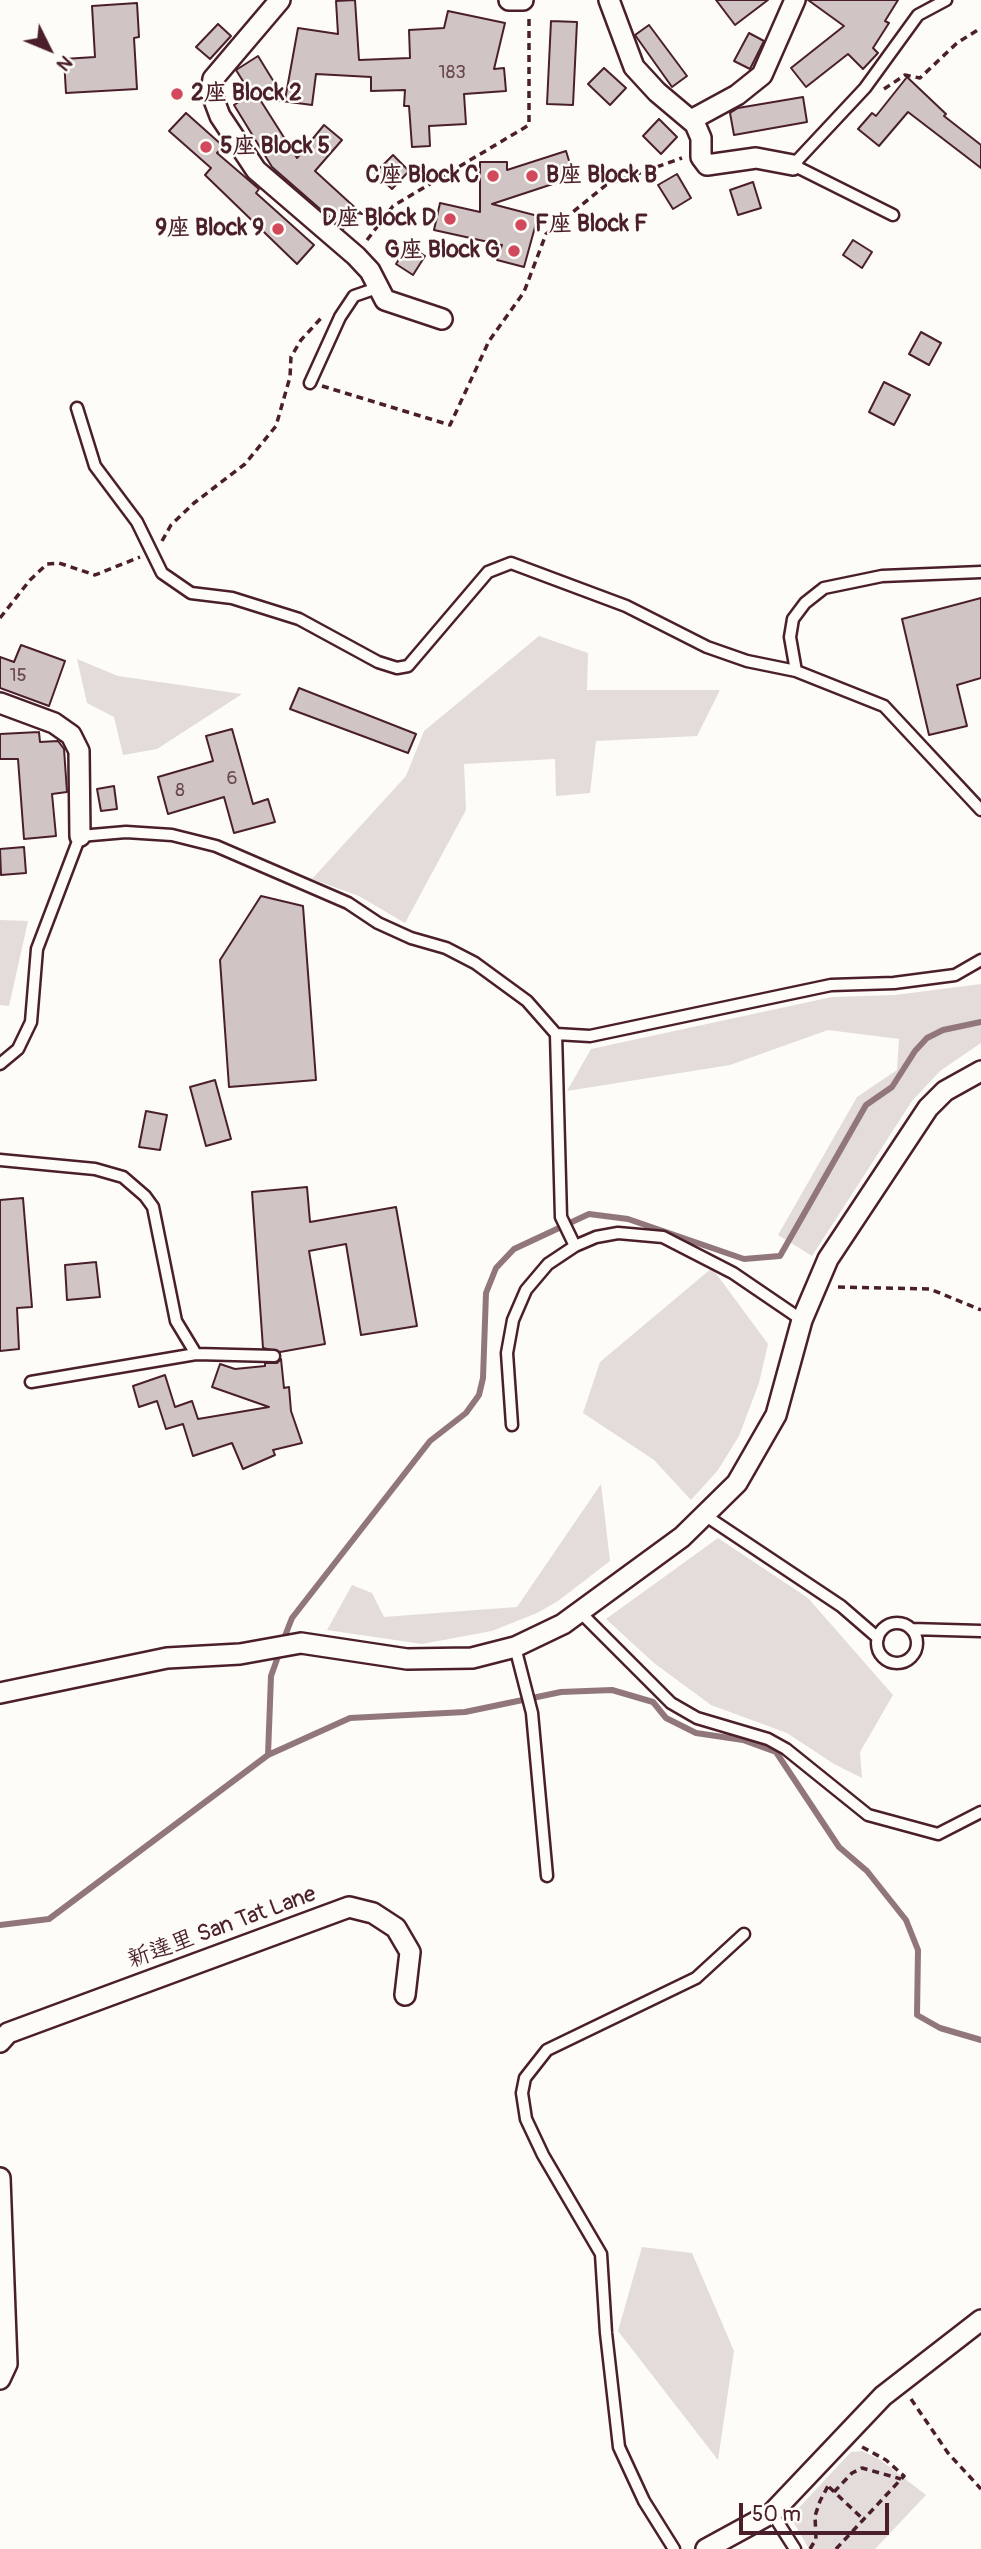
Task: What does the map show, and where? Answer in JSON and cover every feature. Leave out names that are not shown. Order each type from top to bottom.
[{"type":"street","points":[[281,0],[213,79],[214,103],[230,135],[256,170],[370,271],[385,300],[442,319]]},
{"type":"street","points":[[509,0],[526,7]]},
{"type":"street","points":[[609,0],[626,52],[634,67],[657,92],[691,120],[699,131],[700,151],[707,164],[756,158],[793,165]]},
{"type":"street","points":[[691,120],[737,95],[762,75],[795,0]]},
{"type":"street","points":[[0,703],[54,723],[71,735],[79,751],[80,836]]},
{"type":"street","points":[[0,1693],[167,1658],[240,1654],[301,1643],[440,1660],[472,1658],[515,1647],[553,1629],[580,1612],[706,1516],[737,1483],[765,1439],[785,1391],[802,1320],[828,1259],[922,1115],[945,1091],[981,1071]]},
{"type":"street","name":"新達里 San Tat Lane","points":[[0,2042],[8,2033],[349,1907],[373,1913],[396,1928],[410,1952],[405,1995]]},
{"type":"street","points":[[0,2178],[7,2364],[0,2379]]},
{"type":"street","points":[[706,2549],[772,2514],[883,2396],[981,2319]]},
{"type":"lane","points":[[893,215],[793,165],[865,88],[918,15],[946,0]]},
{"type":"lane","points":[[310,383],[340,317],[354,296],[377,288]]},
{"type":"lane","points":[[77,408],[95,466],[136,522],[162,573],[191,593],[232,598],[299,620],[378,662],[397,668],[408,666],[488,572],[511,563],[626,606],[707,647],[747,661],[796,671],[884,706],[981,810]]},
{"type":"lane","points":[[796,671],[790,637],[793,619],[805,603],[824,588],[882,576],[981,572]]},
{"type":"lane","points":[[0,1064],[19,1049],[31,1022],[37,949],[80,836],[126,832],[172,835],[216,846],[348,903],[378,923],[411,938],[446,948],[475,963],[527,1002],[556,1034],[561,1217],[575,1246]]},
{"type":"lane","points":[[556,1034],[590,1037],[831,985],[894,983],[955,975],[981,960]]},
{"type":"lane","points":[[0,1160],[110,1172],[123,1177],[145,1196],[157,1221],[176,1321],[196,1354]]},
{"type":"lane","points":[[512,1425],[507,1353],[513,1320],[527,1290],[548,1264],[575,1246],[618,1233],[663,1237],[733,1273],[802,1320]]},
{"type":"lane","points":[[31,1382],[196,1354],[224,1357],[274,1356]]},
{"type":"lane","points":[[706,1516],[841,1606],[878,1638],[881,1656],[899,1664],[910,1658],[917,1647],[911,1629]]},
{"type":"lane","points":[[580,1612],[671,1703],[696,1718],[768,1739],[786,1749],[868,1815],[938,1834],[981,1812]]},
{"type":"lane","points":[[878,1638],[892,1624],[911,1629],[981,1630]]},
{"type":"lane","points":[[515,1647],[532,1713],[547,1876]]},
{"type":"lane","points":[[674,2549],[644,2501],[619,2447],[607,2345],[601,2254],[543,2155],[526,2119],[522,2093],[525,2078],[547,2050],[696,1978],[744,1934]]},
{"type":"lane","points":[[772,2514],[795,2549]]},
{"type":"path","points":[[356,257],[393,206],[529,125],[526,7]]},
{"type":"path","points":[[865,88],[884,90],[905,75],[920,78],[957,43],[981,28]]},
{"type":"path","points":[[290,377],[374,400],[450,425],[489,341],[524,292],[546,234],[606,185],[700,151]]},
{"type":"path","points":[[0,618],[30,580],[47,565],[58,563],[95,575],[153,552],[171,525],[194,503],[237,472],[276,426],[290,377],[292,357],[301,340],[330,308],[354,296]]},
{"type":"path","points":[[815,1287],[930,1289],[981,1310]]},
{"type":"path","points":[[900,2383],[948,2452],[981,2489]]},
{"type":"path","points":[[836,2549],[904,2476],[870,2450],[860,2446],[851,2451]]},
{"type":"path","points":[[834,2492],[852,2473],[862,2468],[901,2479]]},
{"type":"path","points":[[822,2480],[863,2519]]},
{"type":"path","points":[[810,2549],[816,2539],[817,2509],[828,2486]]},
{"type":"shaded area","points":[[539,636],[588,653],[587,690],[720,690],[697,736],[596,741],[590,793],[556,796],[555,759],[464,764],[466,810],[405,923],[359,896],[312,879],[406,776],[424,731]]},
{"type":"shaded area","points":[[77,659],[118,676],[242,694],[157,749],[123,755],[114,717],[87,703]]},
{"type":"shaded area","points":[[0,920],[28,921],[9,1006],[0,1005]]},
{"type":"shaded area","points":[[981,984],[981,1043],[940,1071],[912,1101],[812,1256],[778,1235],[857,1097],[897,1070],[899,1039],[828,1030],[730,1065],[567,1091],[591,1049],[832,997],[895,995]]},
{"type":"shaded area","points":[[712,1268],[768,1344],[759,1383],[739,1436],[718,1470],[691,1500],[654,1460],[583,1413],[600,1362]]},
{"type":"shaded area","points":[[601,1484],[610,1561],[558,1601],[537,1613],[492,1631],[422,1644],[327,1630],[352,1585],[372,1593],[384,1617],[517,1607]]},
{"type":"shaded area","points":[[718,1538],[808,1598],[893,1695],[860,1752],[862,1778],[834,1764],[787,1733],[711,1705],[654,1663],[606,1619]]},
{"type":"shaded area","points":[[642,2247],[692,2253],[734,2351],[718,2460],[618,2331]]},
{"type":"shaded area","points":[[862,2451],[879,2459],[926,2495],[875,2549],[809,2549],[791,2518],[793,2514],[851,2452]]},
{"type":"building","points":[[355,0],[359,60],[410,58],[409,30],[444,28],[448,11],[505,23],[494,69],[504,68],[506,91],[464,94],[466,124],[429,126],[430,146],[412,147],[409,106],[404,106],[405,90],[371,91],[371,77],[316,74],[312,105],[259,98],[297,158],[324,125],[342,140],[315,171],[362,214],[357,213],[343,229],[272,167],[234,105],[251,94],[236,70],[258,56],[285,100],[298,28],[338,34],[336,1]]},
{"type":"building","points":[[716,0],[768,0],[735,25]]},
{"type":"building","points":[[808,0],[898,0],[885,21],[889,23],[873,48],[878,53],[863,69],[848,54],[806,87],[791,68],[844,26]]},
{"type":"building","points":[[137,3],[139,37],[134,38],[137,89],[66,93],[64,59],[95,57],[92,6]]},
{"type":"building","points":[[551,21],[577,22],[573,105],[547,104]]},
{"type":"building","points":[[218,24],[231,36],[210,59],[196,47]]},
{"type":"building","points":[[649,25],[687,76],[672,87],[635,35]]},
{"type":"building","points":[[749,33],[764,41],[750,69],[734,61]]},
{"type":"building","points":[[604,68],[626,88],[610,105],[588,84]]},
{"type":"building","points":[[907,77],[946,114],[944,116],[981,145],[981,168],[908,112],[879,146],[858,129],[872,113],[876,116]]},
{"type":"building","points":[[803,97],[807,122],[734,135],[730,113],[738,108]]},
{"type":"building","points":[[186,113],[223,146],[217,153],[259,189],[256,193],[314,245],[297,264],[205,175],[211,168],[169,131]]},
{"type":"building","points":[[659,119],[677,137],[661,154],[643,136]]},
{"type":"building","points":[[566,151],[574,177],[492,204],[538,216],[524,267],[497,260],[502,245],[434,230],[440,203],[480,212],[480,162],[507,162],[507,170]]},
{"type":"building","points":[[393,155],[409,171],[392,189],[375,173]]},
{"type":"building","points":[[677,174],[691,198],[673,209],[658,185]]},
{"type":"building","points":[[753,182],[761,208],[738,215],[730,190]]},
{"type":"building","points":[[853,240],[872,252],[862,268],[843,255]]},
{"type":"building","points":[[408,245],[425,256],[413,275],[396,264]]},
{"type":"building","points":[[921,332],[941,343],[929,365],[909,354]]},
{"type":"building","points":[[884,382],[910,395],[894,425],[869,412]]},
{"type":"building","points":[[981,598],[981,678],[957,685],[967,726],[929,735],[902,619]]},
{"type":"building","points":[[21,645],[65,661],[49,706],[0,688],[0,657],[14,662]]},
{"type":"building","points":[[299,688],[416,734],[408,753],[290,709]]},
{"type":"building","points":[[232,729],[253,804],[268,799],[275,822],[234,833],[224,797],[168,814],[158,777],[213,761],[206,736]]},
{"type":"building","points":[[39,732],[40,742],[58,741],[64,749],[67,792],[52,794],[56,836],[24,839],[18,759],[0,759],[0,734]]},
{"type":"building","points":[[114,786],[117,809],[101,811],[97,789]]},
{"type":"building","points":[[24,847],[26,873],[1,875],[0,849]]},
{"type":"building","points":[[261,896],[303,906],[316,1080],[229,1087],[220,960]]},
{"type":"building","points":[[215,1080],[231,1139],[206,1146],[190,1087]]},
{"type":"building","points":[[146,1111],[167,1115],[160,1150],[139,1147]]},
{"type":"building","points":[[307,1187],[310,1222],[396,1207],[417,1326],[361,1335],[346,1244],[309,1251],[325,1344],[280,1352],[263,1348],[252,1192]]},
{"type":"building","points":[[23,1198],[32,1307],[17,1308],[19,1349],[0,1351],[0,1200]]},
{"type":"building","points":[[96,1262],[100,1297],[67,1300],[65,1265]]},
{"type":"building","points":[[281,1359],[284,1388],[289,1387],[291,1411],[302,1443],[273,1450],[275,1455],[243,1469],[232,1443],[193,1456],[183,1424],[166,1429],[157,1401],[139,1407],[133,1386],[165,1375],[175,1407],[192,1401],[198,1419],[269,1407],[212,1387],[220,1364],[235,1369],[265,1366],[265,1363],[277,1363]]},
{"type":"waterway","points":[[283,1641],[292,1618],[430,1441],[466,1413],[479,1395],[483,1378],[486,1293],[496,1268],[514,1249],[589,1214],[628,1219],[744,1259],[780,1256],[866,1105],[892,1087],[915,1051],[927,1038],[943,1030],[981,1022]]},
{"type":"waterway","points":[[0,1925],[49,1919],[268,1755],[271,1676],[280,1651]]},
{"type":"waterway","points":[[268,1755],[350,1718],[465,1712],[561,1692],[612,1690],[653,1702],[666,1718],[696,1733],[743,1740],[776,1752],[839,1847],[867,1871],[906,1920],[918,1950],[917,2015],[940,2028],[981,2040]]},
{"type":"place","name":"2座 Block 2","points":[[177,94]]},
{"type":"place","name":"5座 Block 5","points":[[206,147]]},
{"type":"place","name":"C座 Block C","points":[[493,176]]},
{"type":"place","name":"B座 Block B","points":[[532,176]]},
{"type":"place","name":"D座 Block D","points":[[450,219]]},
{"type":"place","name":"F座 Block F","points":[[521,225]]},
{"type":"place","name":"9座 Block 9","points":[[278,229]]},
{"type":"place","name":"G座 Block G","points":[[514,251]]}]
